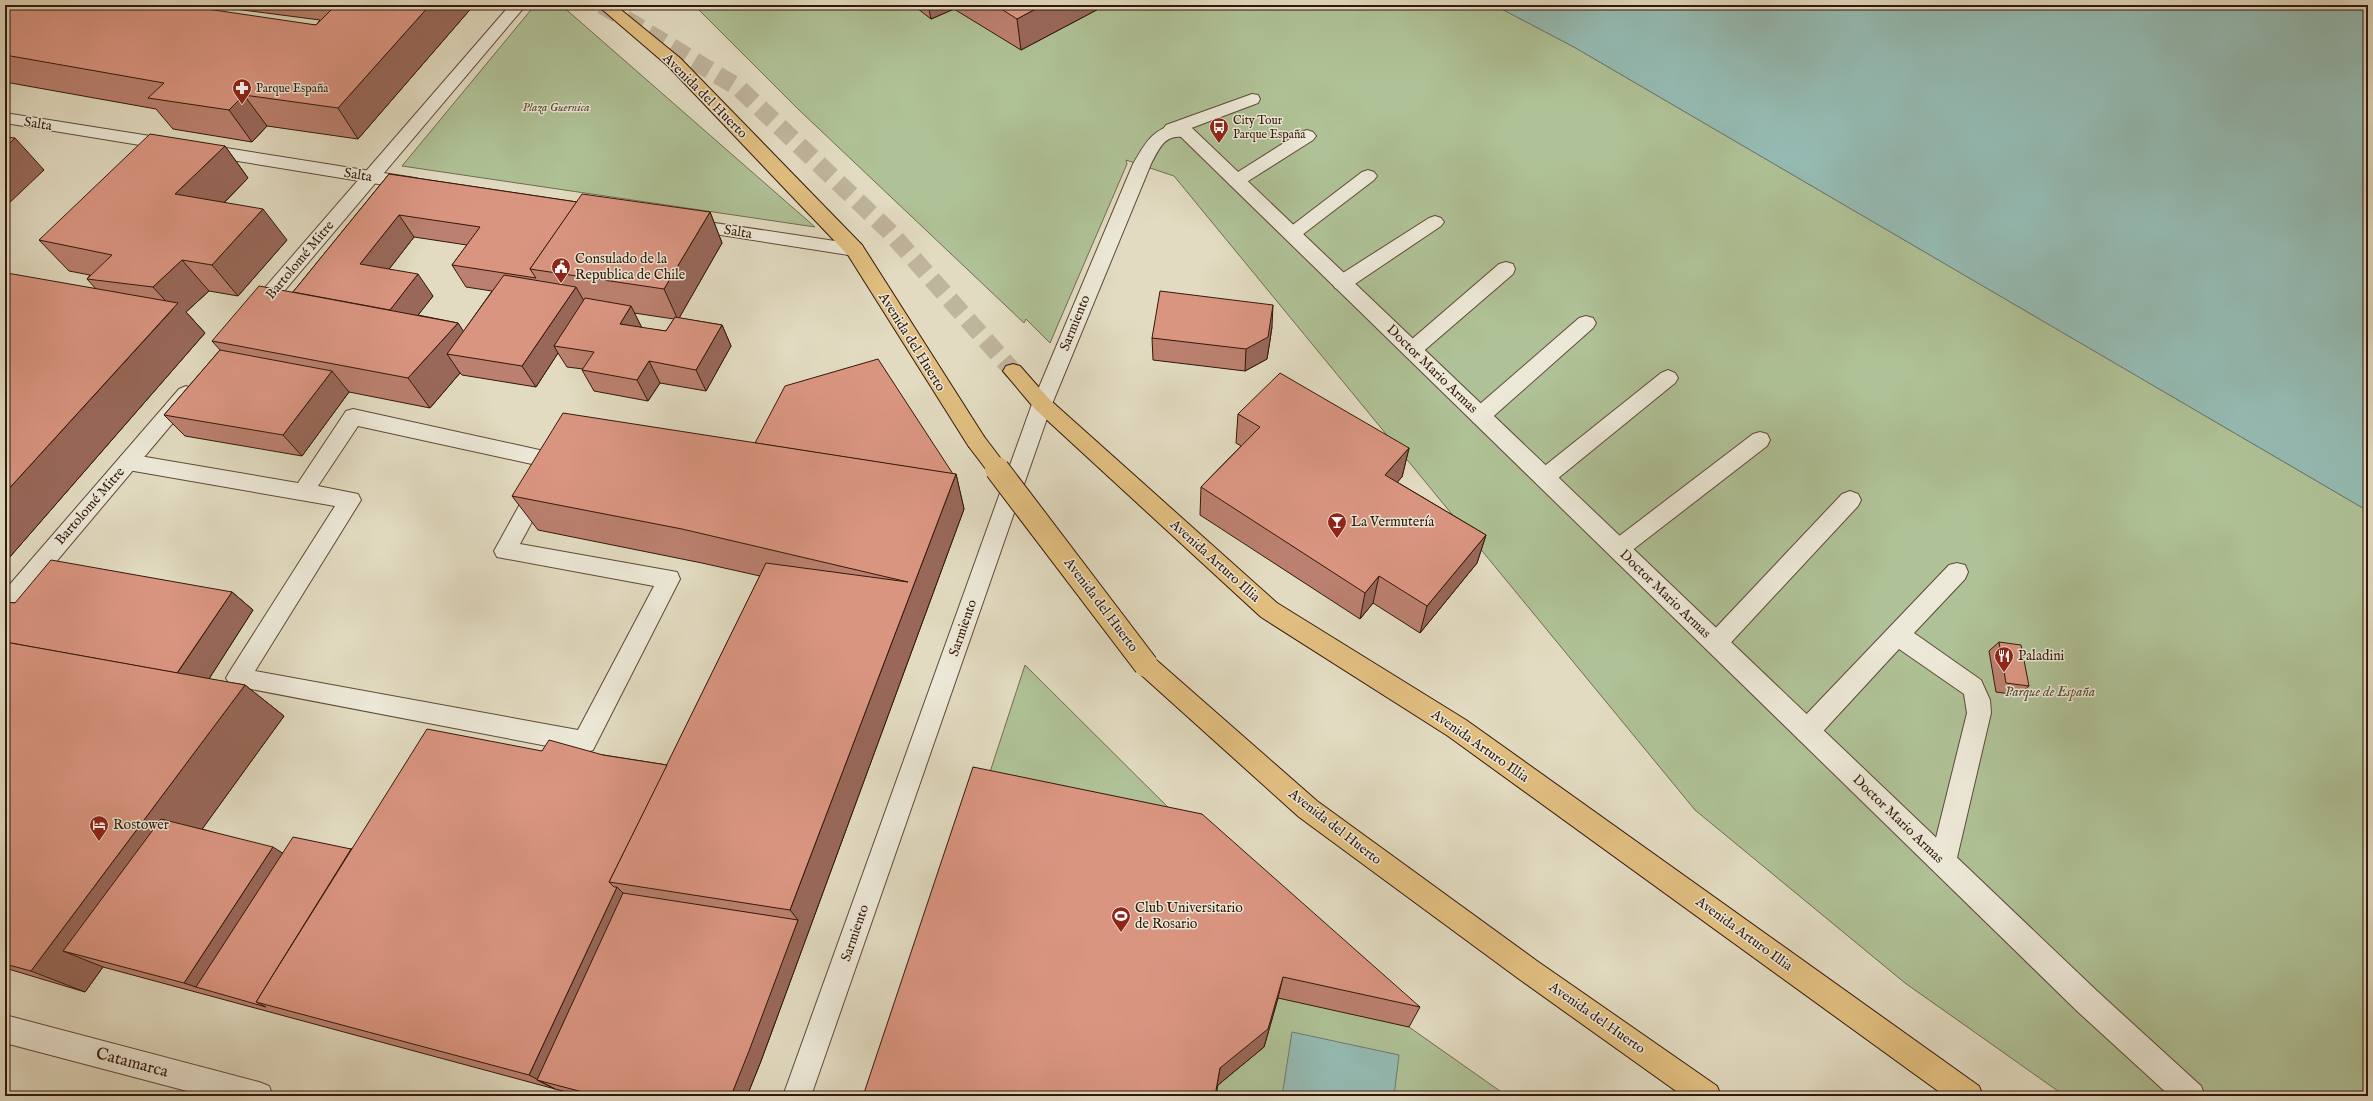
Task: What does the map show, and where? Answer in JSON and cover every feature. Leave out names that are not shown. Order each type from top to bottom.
[{"type":"main road","name":"Avenida del Huerto","points":[[605,5],[674,62],[855,250],[957,414],[1146,665],[1308,809],[1528,970],[1707,1096]]},
{"type":"main road","name":"Avenida Arturo Illia","points":[[1013,371],[1042,404],[1269,610],[1457,728],[1969,1096]]},
{"type":"street","name":"Bartolomé Mitre","points":[[247,322],[518,5]]},
{"type":"street","points":[[1172,130],[1252,99]]},
{"type":"street","name":"Salta","points":[[5,118],[433,186]]},
{"type":"street","name":"Sarmiento","points":[[798,1096],[1042,404],[1142,164],[1160,135],[1172,130]]},
{"type":"street","name":"Doctor Mario Armas","points":[[1172,130],[1186,132],[2087,1001],[2191,1096]]},
{"type":"street","points":[[1236,180],[1307,136]]},
{"type":"street","points":[[1292,234],[1368,176]]},
{"type":"street","name":"Salta","points":[[668,222],[855,250]]},
{"type":"street","points":[[1342,283],[1435,222]]},
{"type":"street","points":[[1412,350],[1506,269]]},
{"type":"street","points":[[1480,416],[1586,323]]},
{"type":"street","points":[[1544,478],[1668,378]]},
{"type":"street","name":"Bartolomé Mitre","points":[[5,606],[195,383]]},
{"type":"street","points":[[128,462],[303,492],[350,500],[238,678],[584,742],[669,579],[505,551],[555,461],[353,417],[303,492]]},
{"type":"street","points":[[1618,549],[1760,440]]},
{"type":"street","points":[[1716,643],[1850,500]]},
{"type":"street","points":[[1807,731],[1956,572]]},
{"type":"street","points":[[1898,635],[1973,687],[1978,700],[1979,713],[1944,862]]},
{"type":"street","name":"Catamarca","points":[[5,1029],[259,1096]]},
{"type":"green space","name":"Plaza Guernica","points":[[535,5],[561,5],[815,227],[402,166]]},
{"type":"green space","name":"Parque de España","points":[[694,5],[1494,5],[1574,47],[2368,511],[2368,1096],[2065,1096],[1905,983],[1695,810],[1174,176],[1126,160],[1127,164],[1050,343],[1026,319],[1024,323],[798,109]]},
{"type":"green space","name":"Club Universitario de Rosario","points":[[1025,665],[1201,840],[1409,1027],[1507,1096],[884,1096]]},
{"type":"water","points":[[1494,5],[2368,5],[2368,511],[1574,47]]},
{"type":"water","points":[[1292,1032],[1399,1055],[1394,1096],[1282,1096]]},
{"type":"building","points":[[5,5],[180,5],[316,25],[336,5],[430,5],[338,108],[244,95],[229,110],[148,98],[164,83],[5,55]]},
{"type":"building","points":[[995,5],[1043,5],[1017,19]]},
{"type":"building","points":[[150,134],[225,146],[175,194],[263,209],[212,265],[182,260],[153,287],[87,279],[112,255],[39,240]]},
{"type":"building","points":[[5,137],[15,138],[5,148]]},
{"type":"building","points":[[389,174],[577,202],[530,269],[536,278],[452,265],[480,227],[399,215],[360,264],[418,274],[390,310],[293,292]]},
{"type":"building","points":[[582,194],[710,212],[664,289],[530,269]]},
{"type":"building","points":[[7,273],[178,303],[5,493],[5,275]]},
{"type":"building","points":[[504,275],[576,287],[522,366],[447,354]]},
{"type":"building","points":[[259,286],[458,323],[408,378],[212,341]]},
{"type":"building","points":[[1160,291],[1273,305],[1268,337],[1246,349],[1152,338]]},
{"type":"building","points":[[585,298],[631,306],[620,324],[666,331],[675,317],[722,325],[696,370],[649,361],[637,380],[582,370],[594,352],[554,346]]},
{"type":"building","points":[[220,350],[332,371],[283,435],[164,415]]},
{"type":"building","points":[[878,359],[953,474],[755,443],[785,386]]},
{"type":"building","name":"La Vermutería","points":[[1280,373],[1409,448],[1385,475],[1486,535],[1427,606],[1379,576],[1365,593],[1201,487],[1260,427],[1238,414]]},
{"type":"building","points":[[563,413],[956,474],[790,910],[609,882],[766,563],[908,582],[682,529],[512,496]]},
{"type":"building","points":[[51,560],[232,592],[177,673],[5,642],[5,602],[15,603]]},
{"type":"building","name":"Rostower","points":[[5,642],[245,685],[31,971],[5,964]]},
{"type":"building","points":[[1999,642],[2021,645],[2029,686],[2006,683]]},
{"type":"building","points":[[427,729],[542,751],[549,740],[603,755],[667,765],[609,882],[614,887],[617,887],[529,1075],[256,1002]]},
{"type":"building","name":"Club Universitario de Rosario","points":[[973,767],[1202,814],[1420,1007],[1283,977],[1268,1029],[1220,1068],[1215,1096],[863,1096]]},
{"type":"building","points":[[161,819],[273,847],[184,983],[63,951]]},
{"type":"building","points":[[293,837],[351,849],[256,1002],[266,1007],[196,987]]},
{"type":"building","points":[[623,893],[798,920],[731,1096],[598,1096],[537,1080]]},
{"type":"building","points":[[5,1092],[20,1096],[5,1096]]},
{"type":"tunnel","points":[[602,5],[739,88],[889,231],[1013,371]]},
{"type":"place","name":"Parque España","points":[[242,105]]},
{"type":"place","name":"City Tour Parque España","points":[[1219,144]]},
{"type":"place","name":"Consulado de la Republica de Chile","points":[[561,284]]},
{"type":"place","name":"La Vermutería","points":[[1337,539]]},
{"type":"place","name":"Paladini","points":[[2004,673]]},
{"type":"place","name":"Rostower","points":[[99,842]]},
{"type":"place","name":"Club Universitario de Rosario","points":[[1121,933]]}]
